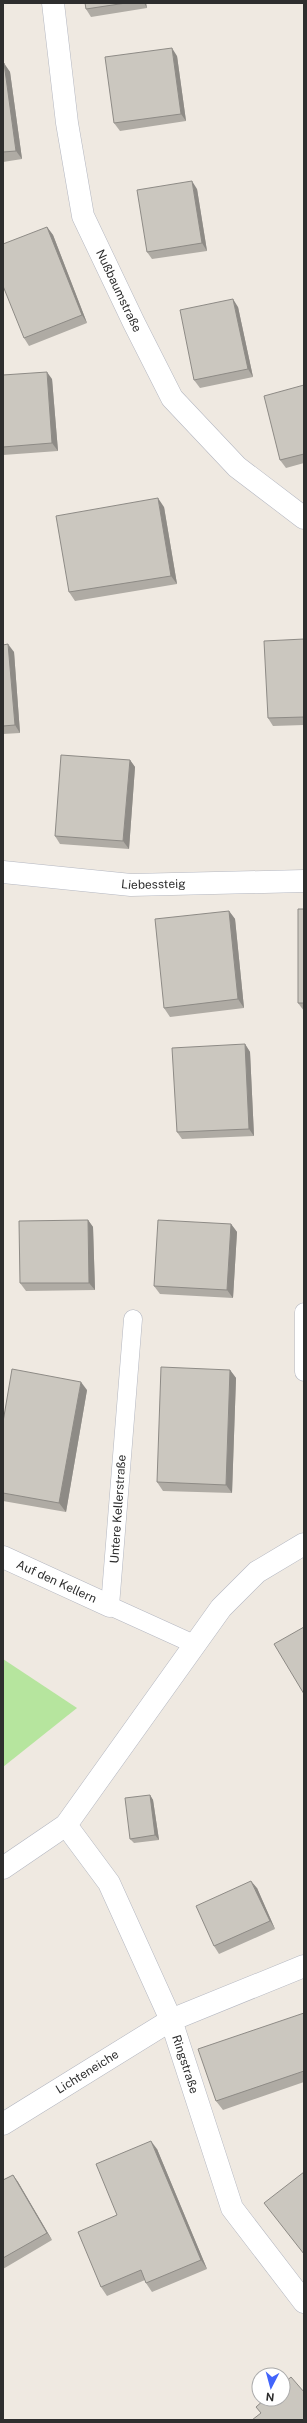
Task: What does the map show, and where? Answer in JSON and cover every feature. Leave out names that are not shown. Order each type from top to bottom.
[{"type":"street","name":"Nußbaumstraße","points":[[53,3],[67,123],[83,216],[134,323],[172,398],[238,467],[304,518]]},
{"type":"street","name":"Liebessteig","points":[[3,872],[131,885],[304,881]]},
{"type":"street","points":[[3,1868],[66,1825],[221,1608],[257,1572],[304,1544]]},
{"type":"street","name":"Auf den Kellern","points":[[3,1557],[110,1606]]},
{"type":"street","name":"Ringstraße","points":[[66,1825],[109,1883],[171,2020],[232,2208],[304,2302]]},
{"type":"street","name":"Lichteneiche","points":[[3,2124],[171,2020],[304,1966]]},
{"type":"lane","points":[[304,1312],[304,1372]]},
{"type":"lane","name":"Untere Kellerstraße","points":[[110,1606],[133,1319]]},
{"type":"lane","points":[[110,1606],[196,1645]]},
{"type":"green space","points":[[3,1659],[77,1708],[3,1767]]},
{"type":"building","points":[[85,3],[126,3],[86,9]]},
{"type":"building","points":[[172,48],[181,114],[114,123],[105,57]]},
{"type":"building","points":[[3,63],[16,151],[3,152]]},
{"type":"building","points":[[192,181],[202,243],[147,252],[137,190]]},
{"type":"building","points":[[47,227],[82,315],[24,338],[3,286],[3,244]]},
{"type":"building","points":[[233,299],[248,369],[194,380],[180,310]]},
{"type":"building","points":[[47,372],[52,443],[3,447],[3,375]]},
{"type":"building","points":[[304,385],[304,454],[280,460],[264,396]]},
{"type":"building","points":[[158,498],[171,576],[69,592],[56,516]]},
{"type":"building","points":[[304,639],[304,717],[268,718],[264,641]]},
{"type":"building","points":[[8,644],[15,725],[3,726],[3,645]]},
{"type":"building","points":[[61,755],[130,760],[123,841],[55,836]]},
{"type":"building","points":[[298,909],[304,909],[304,1003],[298,1003]]},
{"type":"building","points":[[229,911],[238,999],[164,1008],[155,919]]},
{"type":"building","points":[[245,1044],[249,1129],[177,1132],[172,1048]]},
{"type":"building","points":[[88,1220],[89,1283],[20,1283],[19,1221]]},
{"type":"building","points":[[158,1220],[231,1224],[227,1290],[154,1286]]},
{"type":"building","points":[[161,1367],[230,1370],[226,1485],[157,1482]]},
{"type":"building","points":[[12,1369],[81,1382],[59,1503],[3,1493],[3,1422]]},
{"type":"building","points":[[304,1627],[304,1694],[274,1644]]},
{"type":"building","points":[[150,1795],[155,1835],[130,1839],[125,1798]]},
{"type":"building","points":[[251,1881],[270,1921],[214,1946],[196,1906]]},
{"type":"building","points":[[304,2013],[304,2071],[216,2101],[198,2049]]},
{"type":"building","points":[[151,2141],[201,2260],[146,2283],[141,2270],[101,2287],[78,2232],[117,2215],[96,2164]]},
{"type":"building","points":[[304,2172],[304,2254],[264,2203]]},
{"type":"building","points":[[13,2175],[47,2233],[3,2258],[3,2180]]},
{"type":"building","points":[[291,2377],[304,2392],[304,2420],[252,2420],[261,2413],[256,2407],[291,2407]]}]
